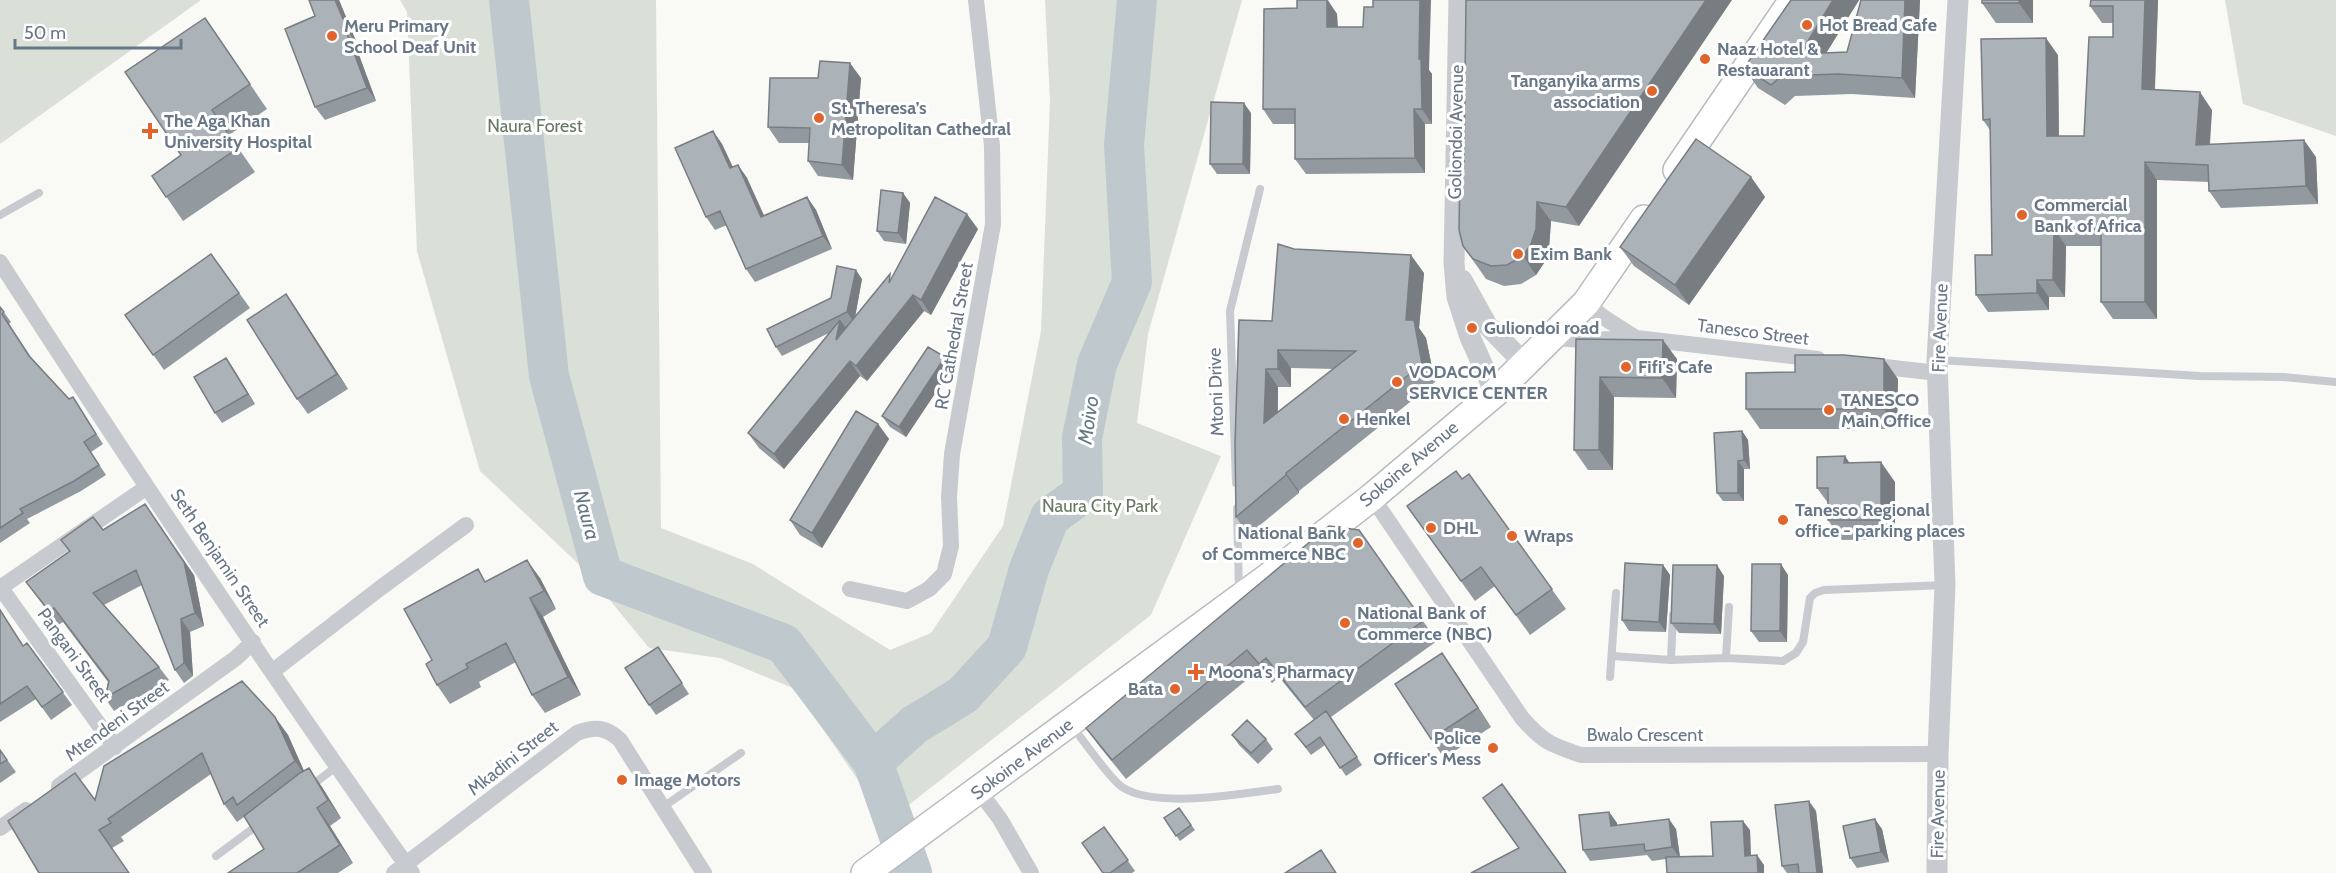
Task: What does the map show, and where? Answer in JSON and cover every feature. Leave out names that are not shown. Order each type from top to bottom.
[{"type":"main road","name":"Sokoine Avenue","points":[[865,873],[979,791],[1372,497],[1495,393],[1586,303],[1793,0]]},
{"type":"street","name":"RC Cathedral Street","points":[[850,590],[908,601],[929,589],[944,574],[951,546],[949,497],[952,454],[993,224],[992,146],[976,0]]},
{"type":"street","name":"Goliondoi Avenue","points":[[1459,0],[1454,263],[1457,297],[1470,337],[1495,393]]},
{"type":"street","name":"Fire Avenue","points":[[1937,873],[1938,754],[1945,585],[1938,367],[1958,0]]},
{"type":"street","name":"Seth Benjamin Street","points":[[0,262],[147,487],[337,766],[404,870]]},
{"type":"street","points":[[1454,263],[1467,293],[1487,325],[1525,364]]},
{"type":"street","points":[[1586,303],[1636,338]]},
{"type":"street","name":"Tanesco Street","points":[[1552,338],[1586,340],[1636,338],[1833,361]]},
{"type":"street","points":[[1856,364],[1938,367]]},
{"type":"street","points":[[0,588],[147,487]]},
{"type":"street","name":"Bwalo Crescent","points":[[1372,497],[1522,718],[1539,737],[1556,746],[1581,755],[1938,754]]},
{"type":"street","points":[[273,671],[378,589],[466,525]]},
{"type":"street","name":"Pangani Street","points":[[0,588],[115,747]]},
{"type":"street","name":"Mtendeni Street","points":[[0,828],[115,747],[236,658],[253,642]]},
{"type":"street","name":"Mkadini Street","points":[[404,870],[577,733],[600,728],[611,732],[620,740],[704,873]]},
{"type":"street","points":[[979,791],[1000,819],[1031,873]]},
{"type":"lane","name":"Mtoni Drive","points":[[1236,490],[1230,310],[1260,189]]},
{"type":"lane","points":[[0,215],[39,193]]},
{"type":"lane","points":[[1938,367],[2284,377],[2336,382]]},
{"type":"lane","points":[[1236,502],[1239,598]]},
{"type":"lane","points":[[1612,656],[1671,660],[1726,658],[1783,661],[1796,653],[1803,642],[1810,598],[1815,593],[1824,590],[1945,585]]},
{"type":"lane","points":[[1610,677],[1616,593]]},
{"type":"lane","points":[[1671,660],[1674,602]]},
{"type":"lane","points":[[1726,658],[1729,607]]},
{"type":"lane","points":[[1070,723],[1120,787],[1143,797],[1202,798],[1278,789]]},
{"type":"lane","points":[[663,807],[741,753]]},
{"type":"lane","points":[[299,794],[337,766]]},
{"type":"lane","points":[[216,856],[272,815]]},
{"type":"green space","points":[[0,0],[201,0],[0,144]]},
{"type":"green space","points":[[400,0],[656,0],[661,528],[753,564],[890,650],[931,633],[1003,526],[1041,331],[1050,101],[1045,0],[1242,0],[1148,334],[1137,423],[1221,456],[1151,615],[887,822],[795,689],[720,658],[649,648],[586,571],[480,471],[417,251],[407,12]]},
{"type":"green space","points":[[2225,0],[2336,0],[2336,136],[2243,104]]},
{"type":"building","points":[[309,0],[335,0],[349,33],[347,34],[367,88],[315,107],[285,29],[315,16]]},
{"type":"building","points":[[1297,0],[1327,0],[1327,27],[1363,27],[1364,7],[1373,7],[1373,0],[1420,0],[1419,59],[1421,59],[1422,109],[1414,109],[1415,158],[1295,159],[1295,109],[1263,109],[1264,9],[1297,8]]},
{"type":"building","points":[[1466,0],[1706,0],[1566,207],[1537,202],[1536,229],[1531,244],[1523,256],[1507,265],[1491,266],[1473,259],[1463,246],[1459,230],[1460,166],[1464,166]]},
{"type":"building","points":[[1791,0],[1833,0],[1800,54],[1847,52],[1861,0],[1905,0],[1902,78],[1838,74],[1781,76],[1771,85],[1744,68]]},
{"type":"building","points":[[1982,0],[2019,0],[2019,3],[1982,3]]},
{"type":"building","points":[[2091,0],[2145,0],[2142,89],[2200,92],[2196,145],[2304,140],[2306,186],[2209,191],[2208,165],[2145,162],[2145,302],[2101,302],[2101,229],[2054,229],[2053,280],[2037,280],[2037,293],[1976,295],[1975,255],[1992,255],[1990,119],[1983,120],[1981,39],[2046,38],[2047,136],[2084,136],[2089,37],[2113,37],[2113,6],[2090,6]]},
{"type":"building","points":[[205,18],[250,84],[212,110],[238,148],[166,197],[152,176],[181,155],[125,72]]},
{"type":"building","name":"St. Theresa’s Metropolitan Cathedral","points":[[820,61],[850,63],[842,165],[808,161],[810,128],[768,127],[770,78],[818,78]]},
{"type":"building","points":[[1211,102],[1244,103],[1243,164],[1210,164]]},
{"type":"building","points":[[713,131],[730,168],[738,165],[761,217],[807,197],[823,236],[746,269],[720,211],[706,217],[675,148]]},
{"type":"building","points":[[1696,139],[1751,177],[1675,285],[1620,247]]},
{"type":"building","points":[[881,190],[903,193],[898,233],[877,231]]},
{"type":"building","points":[[935,197],[967,214],[921,300],[913,295],[856,366],[850,361],[774,454],[748,433],[840,320],[836,340],[890,274],[889,283]]},
{"type":"building","points":[[1278,244],[1294,249],[1411,255],[1406,320],[1414,320],[1422,364],[1286,473],[1236,517],[1235,443],[1239,320],[1272,321]],"holes":[[[1278,350],[1356,351],[1264,423],[1266,369],[1278,369]]]},
{"type":"building","points":[[211,254],[239,293],[153,355],[125,315]]},
{"type":"building","points":[[837,266],[856,270],[847,312],[776,347],[767,329],[831,298]]},
{"type":"building","points":[[286,294],[337,374],[297,399],[247,320]]},
{"type":"building","points":[[0,307],[4,312],[2,314],[29,356],[69,399],[73,397],[96,434],[84,442],[99,465],[74,481],[20,509],[23,513],[0,528]]},
{"type":"building","points":[[1576,339],[1663,340],[1662,378],[1600,377],[1599,450],[1574,450]]},
{"type":"building","points":[[928,347],[945,357],[899,427],[882,416]]},
{"type":"building","points":[[1795,355],[1844,355],[1884,359],[1884,409],[1746,409],[1746,373],[1795,372]]},
{"type":"building","points":[[226,358],[248,394],[215,413],[194,377]]},
{"type":"building","points":[[856,411],[878,424],[812,533],[790,520]]},
{"type":"building","points":[[1742,431],[1744,460],[1738,461],[1738,493],[1717,493],[1714,433]]},
{"type":"building","points":[[1845,456],[1844,463],[1881,462],[1881,520],[1828,520],[1828,488],[1817,488],[1817,457]]},
{"type":"building","points":[[1456,471],[1462,479],[1469,474],[1552,589],[1516,615],[1481,567],[1461,581],[1407,506]]},
{"type":"building","points":[[145,504],[184,562],[195,613],[181,619],[184,663],[175,670],[136,570],[93,593],[159,667],[105,698],[109,681],[54,608],[49,611],[26,582],[70,551],[61,540],[93,517],[103,530]]},
{"type":"building","points":[[1329,526],[1359,530],[1423,621],[1305,707],[1266,658],[1259,664],[1247,650],[1112,760],[1086,728]]},
{"type":"building","points":[[527,560],[544,591],[530,598],[568,677],[532,695],[506,643],[466,664],[468,668],[437,685],[426,664],[432,660],[404,609],[478,569],[485,582]]},
{"type":"building","points":[[1625,563],[1663,565],[1659,622],[1622,620]]},
{"type":"building","points":[[1752,564],[1781,564],[1780,631],[1751,631]]},
{"type":"building","points":[[1673,565],[1717,565],[1714,624],[1671,623]]},
{"type":"building","points":[[0,610],[23,646],[27,643],[63,692],[42,707],[27,686],[0,704]]},
{"type":"building","points":[[658,647],[682,683],[649,705],[625,668]]},
{"type":"building","points":[[1442,653],[1478,708],[1431,739],[1395,684]]},
{"type":"building","points":[[242,681],[275,717],[295,761],[237,805],[233,797],[224,804],[202,753],[108,819],[111,823],[99,830],[129,873],[39,873],[8,821],[75,773],[95,800],[104,766]]},
{"type":"building","points":[[1326,711],[1357,757],[1340,768],[1320,737],[1306,747],[1295,734]]},
{"type":"building","points":[[1247,720],[1266,739],[1251,753],[1232,735]]},
{"type":"building","points":[[0,750],[7,760],[0,764]]},
{"type":"building","points":[[309,768],[328,800],[317,808],[340,845],[297,873],[228,873],[264,849],[244,816]]},
{"type":"building","points":[[1502,784],[1566,873],[1471,873],[1519,848],[1483,798]]},
{"type":"building","points":[[1809,801],[1817,873],[1799,873],[1798,864],[1782,866],[1775,805]]},
{"type":"building","points":[[1179,808],[1191,825],[1176,836],[1164,818]]},
{"type":"building","points":[[1609,812],[1611,826],[1669,819],[1672,847],[1645,851],[1644,844],[1583,850],[1579,815]]},
{"type":"building","points":[[1875,819],[1881,852],[1850,858],[1843,826]]},
{"type":"building","points":[[1743,821],[1745,856],[1757,855],[1758,873],[1667,873],[1666,857],[1713,856],[1711,822]]},
{"type":"building","points":[[1104,827],[1128,860],[1110,873],[1103,873],[1082,843]]},
{"type":"building","points":[[1321,850],[1336,873],[1285,873]]},
{"type":"waterway","name":"Naura","points":[[509,0],[549,376],[603,576],[784,644],[873,762],[912,873]]},
{"type":"waterway","name":"Moivo","points":[[873,762],[914,725],[963,695],[1007,647],[1029,569],[1050,517],[1083,493],[1082,438],[1097,364],[1132,282],[1124,145],[1137,0]]},
{"type":"place","name":"Hot Bread Cafe","points":[[1807,25]]},
{"type":"place","name":"Meru Primary School Deaf Unit","points":[[332,36]]},
{"type":"place","name":"Naaz Hotel & Restauarant","points":[[1705,59]]},
{"type":"place","name":"Tanganyika arms association","points":[[1652,91]]},
{"type":"place","name":"St. Theresa’s Metropolitan Cathedral","points":[[819,118]]},
{"type":"place","name":"The Aga Khan University Hospital","points":[[150,131]]},
{"type":"place","name":"Commercial Bank of Africa","points":[[2022,215]]},
{"type":"place","name":"Exim Bank","points":[[1518,254]]},
{"type":"place","name":"Guliondoi road","points":[[1472,328]]},
{"type":"place","name":"Fifi's Cafe","points":[[1626,367]]},
{"type":"place","name":"VODACOM SERVICE CENTER","points":[[1397,382]]},
{"type":"place","name":"TANESCO Main Office","points":[[1829,410]]},
{"type":"place","name":"Henkel","points":[[1344,419]]},
{"type":"place","name":"Tanesco Regional office - parking places","points":[[1783,520]]},
{"type":"place","name":"DHL","points":[[1431,528]]},
{"type":"place","name":"Wraps","points":[[1512,536]]},
{"type":"place","name":"National Bank of Commerce NBC","points":[[1358,543]]},
{"type":"place","name":"National Bank of Commerce (NBC)","points":[[1345,623]]},
{"type":"place","name":"Moona's Pharmacy","points":[[1196,672]]},
{"type":"place","name":"Bata","points":[[1175,689]]},
{"type":"place","name":"Police Officer's Mess","points":[[1493,748]]},
{"type":"place","name":"Image Motors","points":[[622,780]]},
{"type":"park label","name":"Naura Forest","points":[[535,126]]},
{"type":"park label","name":"Naura City Park","points":[[1100,506]]}]
